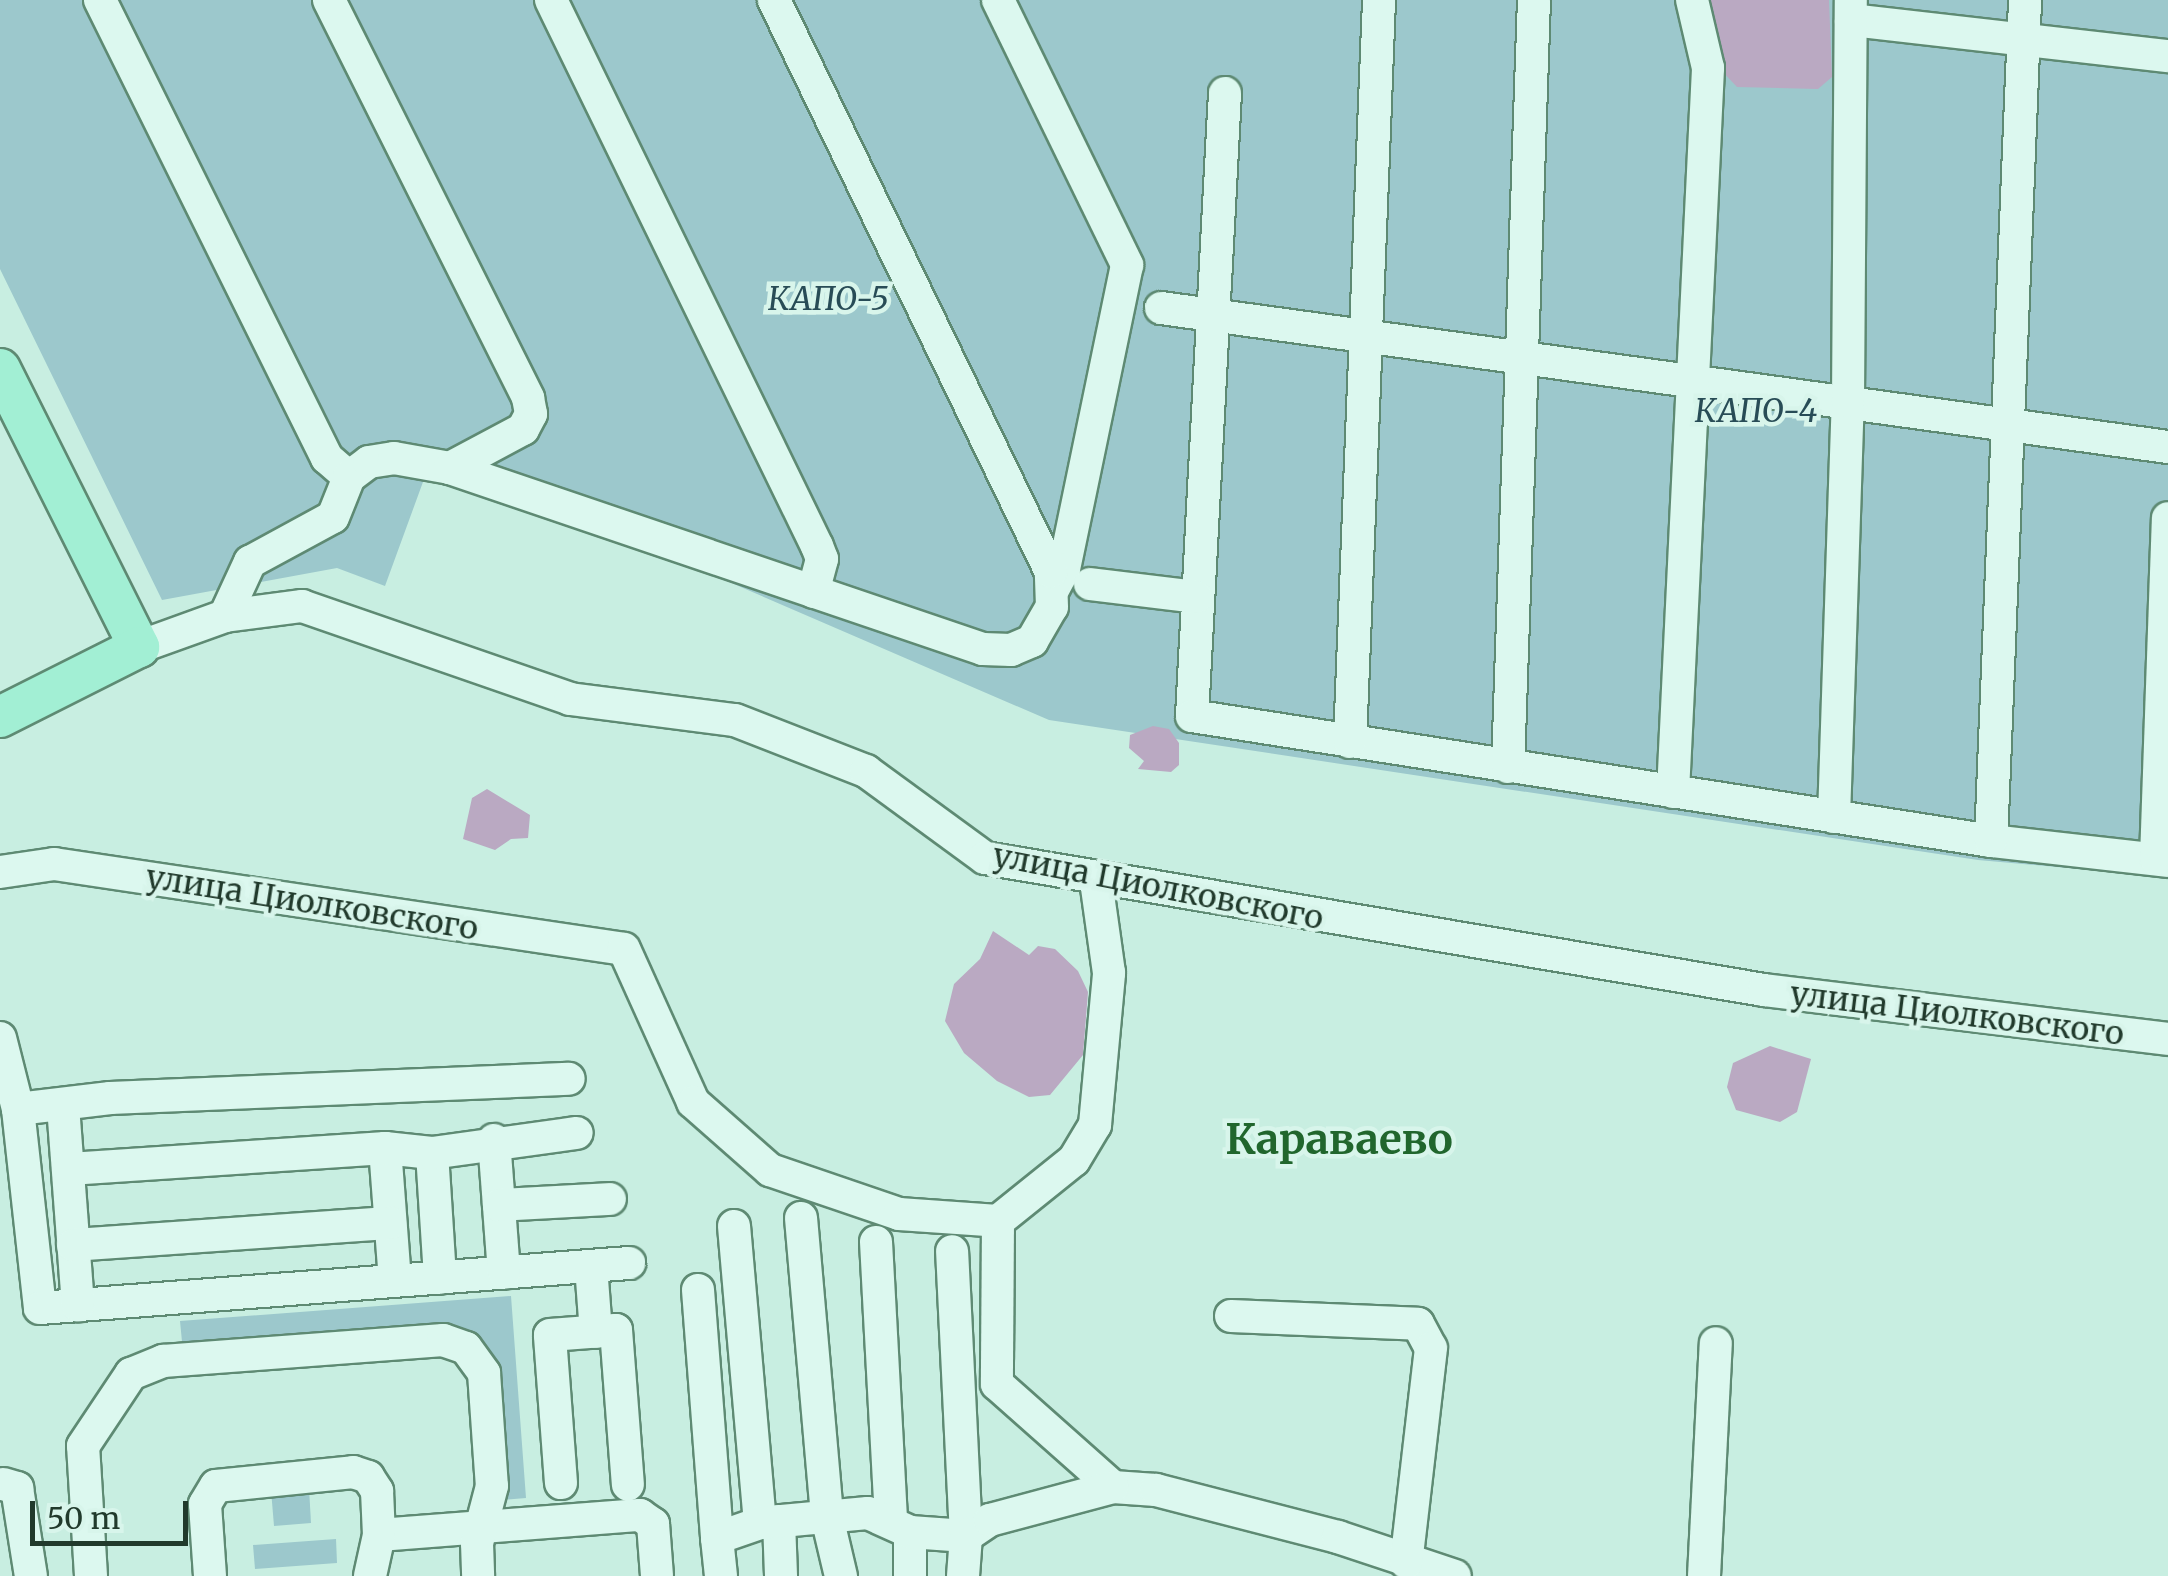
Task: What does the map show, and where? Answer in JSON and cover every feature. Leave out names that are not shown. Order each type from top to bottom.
[{"type":"main road","points":[[0,370],[139,647],[0,717]]},
{"type":"street","points":[[100,0],[327,458],[349,476]]},
{"type":"street","points":[[329,0],[528,398],[531,414],[523,429],[450,468]]},
{"type":"street","points":[[552,0],[817,546],[822,559],[813,592]]},
{"type":"street","points":[[774,0],[1023,507],[1054,588]]},
{"type":"street","points":[[225,616],[250,562],[333,517],[349,476],[369,462],[394,458],[450,468],[984,648],[1011,650],[1032,641],[1044,624],[1064,569],[1127,265],[998,0]]},
{"type":"street","points":[[1350,742],[1370,335],[1379,0]]},
{"type":"street","points":[[1508,767],[1534,0]]},
{"type":"street","points":[[1673,792],[1708,68],[1692,0]]},
{"type":"street","points":[[1991,840],[2025,0]]},
{"type":"street","points":[[1834,817],[1848,401],[1851,10],[2023,41],[2168,56]]},
{"type":"street","points":[[1225,94],[1192,716],[1834,817],[2162,860],[2168,518]]},
{"type":"street","points":[[1162,308],[2168,447]]},
{"type":"street","points":[[1090,584],[1196,596]]},
{"type":"street","name":"улица Циолковского","points":[[139,647],[225,616],[302,606],[570,699],[736,720],[866,771],[984,858],[1096,881],[1764,990],[2168,1040]]},
{"type":"street","name":"улица Циолковского","points":[[0,872],[54,864],[624,949],[693,1102],[770,1170],[899,1214],[998,1220]]},
{"type":"street","points":[[1096,881],[1110,973],[1095,1126],[1074,1160],[998,1220],[997,1384],[1113,1487]]},
{"type":"street","points":[[0,1038],[18,1108],[40,1308],[629,1263]]},
{"type":"street","points":[[18,1108],[110,1098],[568,1079]]},
{"type":"street","points":[[63,1106],[78,1305]]},
{"type":"street","points":[[69,1169],[384,1148],[432,1153],[494,1140],[577,1134]]},
{"type":"street","points":[[494,1140],[504,1273]]},
{"type":"street","points":[[384,1148],[395,1281]]},
{"type":"street","points":[[432,1153],[440,1278]]},
{"type":"street","points":[[499,1205],[610,1199]]},
{"type":"street","points":[[801,1218],[827,1517],[841,1576]]},
{"type":"street","points":[[73,1245],[390,1223]]},
{"type":"street","points":[[734,1226],[770,1522],[781,1576]]},
{"type":"street","points":[[876,1242],[900,1528],[910,1576]]},
{"type":"street","points":[[952,1251],[966,1536],[964,1576]]},
{"type":"street","points":[[591,1266],[596,1332]]},
{"type":"street","points":[[698,1290],[720,1576]]},
{"type":"street","points":[[1231,1316],[1418,1324],[1431,1348],[1406,1564]]},
{"type":"street","points":[[561,1483],[550,1335],[616,1330],[628,1485]]},
{"type":"street","points":[[91,1576],[84,1438],[124,1380],[163,1361],[457,1343],[484,1373],[492,1486],[482,1527],[478,1576]]},
{"type":"street","points":[[1704,1576],[1716,1343]]},
{"type":"street","points":[[210,1576],[205,1504],[224,1482],[363,1474],[377,1491],[379,1535],[370,1576]]},
{"type":"street","points":[[1,1477],[17,1488],[31,1576]]},
{"type":"street","points":[[717,1538],[770,1522],[868,1513],[900,1528],[966,1536],[990,1520],[1113,1487],[1156,1490],[1320,1532],[1406,1564],[1456,1576]]},
{"type":"street","points":[[379,1535],[644,1516],[653,1524],[657,1576]]},
{"type":"green space","points":[[0,0],[2168,0],[2168,877],[1978,860],[1049,720],[597,525],[427,471],[385,586],[337,568],[162,600],[0,269]]},
{"type":"green space","points":[[511,1296],[526,1498],[502,1500],[491,1356],[470,1333],[183,1352],[180,1321]]},
{"type":"green space","points":[[309,1488],[311,1523],[274,1526],[271,1490]]},
{"type":"green space","points":[[336,1539],[337,1563],[255,1569],[253,1545]]},
{"type":"shaded area","points":[[1704,0],[1829,0],[1832,77],[1818,89],[1737,87],[1720,69]]},
{"type":"shaded area","points":[[1153,726],[1169,729],[1179,743],[1179,765],[1171,772],[1138,769],[1144,761],[1129,748],[1130,735]]},
{"type":"shaded area","points":[[487,789],[530,815],[528,838],[511,839],[495,850],[463,839],[472,798]]},
{"type":"shaded area","points":[[993,931],[1029,955],[1038,946],[1055,949],[1078,971],[1088,992],[1083,1055],[1050,1095],[1029,1097],[997,1081],[964,1053],[945,1021],[954,984],[980,959]]},
{"type":"shaded area","points":[[1770,1046],[1811,1059],[1797,1112],[1780,1122],[1736,1110],[1727,1087],[1733,1063]]},
{"type":"district","name":"Караваево","points":[[1339,1139]]},
{"type":"park label","name":"КАПО-5","points":[[828,299]]},
{"type":"park label","name":"КАПО-4","points":[[1756,411]]}]
